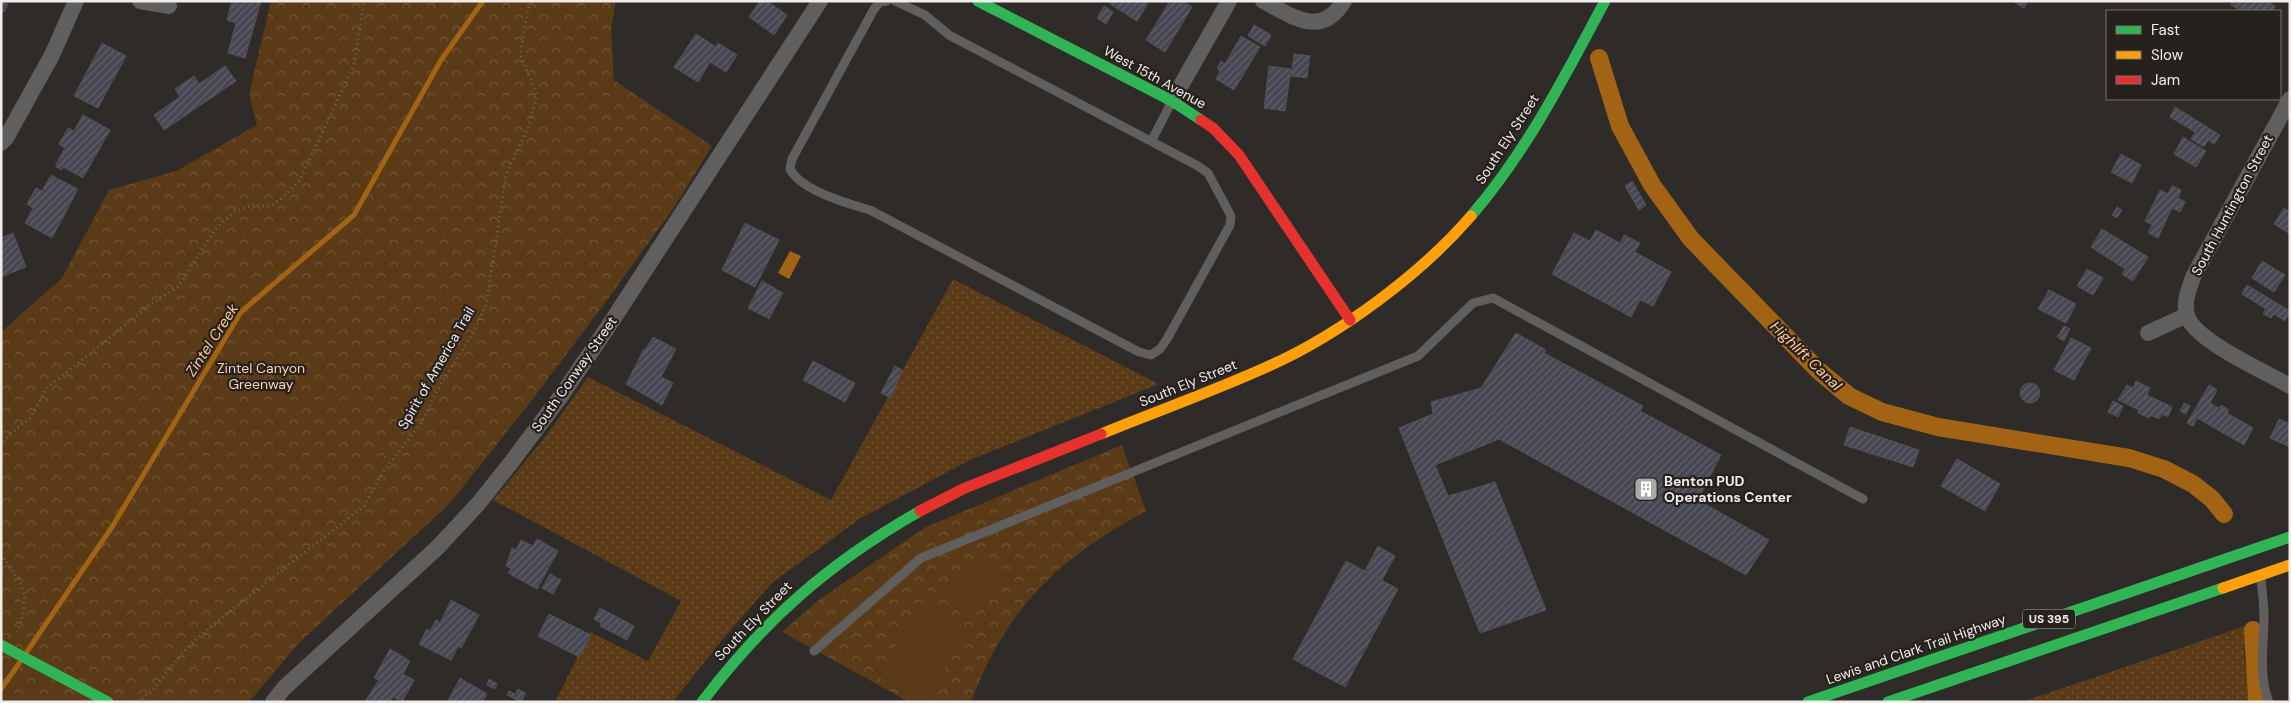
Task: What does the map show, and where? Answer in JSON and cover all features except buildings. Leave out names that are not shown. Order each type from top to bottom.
[{"type":"main road","name":"West 15th Avenue","points":[[978,1],[1172,101],[1213,128],[1239,155],[1350,320]]},
{"type":"main road","name":"South Ely Street","points":[[702,702],[741,651],[788,602],[831,566],[876,536],[926,507],[964,488],[1270,366],[1350,320],[1395,289],[1431,258],[1459,230],[1512,164],[1538,124],[1604,1]]},
{"type":"main road","name":"Lewis and Clark Trail Highway","points":[[1808,702],[2290,537]]},
{"type":"main road","name":"US 395","points":[[1888,702],[2290,565]]},
{"type":"main road","points":[[1,646],[108,702]]},
{"type":"street","points":[[4,141],[52,55],[76,1]]},
{"type":"street","points":[[140,1],[169,6]]},
{"type":"street","name":"South Conway Street","points":[[273,702],[284,688],[437,548],[478,504],[510,464],[561,396],[599,340],[820,1]]},
{"type":"street","points":[[1172,101],[1229,1]]},
{"type":"street","points":[[1263,1],[1298,19],[1314,22],[1323,21],[1333,16],[1344,1]]},
{"type":"street","name":"South Huntington Street","points":[[2187,315],[2186,304],[2193,278],[2290,99]]},
{"type":"street","points":[[2148,333],[2187,315],[2196,330],[2206,340],[2290,386]]},
{"type":"lane","points":[[886,1],[880,2],[874,9],[792,159],[790,169],[793,176],[806,185],[842,202],[870,210],[1139,352],[1151,355],[1160,349],[1230,225],[1232,216],[1208,173],[1152,140],[949,35],[925,15],[895,1]]},
{"type":"lane","points":[[1152,140],[1172,101]]},
{"type":"lane","points":[[814,651],[921,558],[1418,356],[1473,303],[1493,298],[1863,499]]},
{"type":"lane","points":[[2261,574],[2264,615],[2262,665],[2264,683],[2270,702]]},
{"type":"path","points":[[1,446],[9,435],[30,418],[46,389],[151,304],[178,288],[214,231],[234,212],[252,205],[271,206],[300,180],[354,65],[364,1]]},
{"type":"path","name":"Spirit of America Trail","points":[[138,702],[152,691],[186,649],[215,623],[364,506],[383,472],[421,423],[440,385],[473,333],[486,304],[506,176],[528,127],[537,95],[520,54],[528,11],[532,1]]},
{"type":"path","points":[[1,554],[26,592],[22,619],[16,635]]},
{"type":"green space","name":"Zintel Canyon Greenway","points":[[271,1],[616,1],[611,30],[614,80],[712,146],[675,206],[605,303],[532,400],[451,502],[299,643],[249,702],[1,702],[1,332],[62,278],[109,190],[176,171],[257,125],[249,94]]},
{"type":"green space","points":[[953,279],[1159,384],[970,460],[861,518],[772,583],[721,641],[673,702],[555,702],[590,632],[648,661],[681,601],[493,500],[543,440],[588,377],[831,500]]},
{"type":"green space","points":[[1122,445],[1146,511],[1087,548],[1061,567],[1039,589],[1019,612],[1001,639],[985,668],[971,702],[909,702],[782,632],[820,599],[926,527]]},
{"type":"green space","points":[[982,559],[1006,580],[968,621],[945,599]]},
{"type":"green space","points":[[920,602],[967,628],[926,702],[922,702],[878,677]]},
{"type":"green space","points":[[2248,625],[2244,653],[2252,702],[2022,702]]},
{"type":"shaded area","points":[[790,251],[801,256],[789,279],[778,273]]},
{"type":"waterway","name":"Zintel Creek","points":[[26,653],[112,527],[241,312],[354,215],[441,60],[483,1]]},
{"type":"waterway","name":"Highlift Canal","points":[[1599,58],[1620,126],[1652,185],[1691,239],[1819,371],[1849,396],[1882,412],[1938,427],[2129,458],[2164,469],[2193,484],[2212,499],[2224,514]]},
{"type":"waterway","name":"Highlift Canal","points":[[2253,630],[2257,697],[2260,702]]},
{"type":"waterway","name":"Zintel Creek","points":[[1,689],[20,662]]},
{"type":"traffic: fast","points":[[978,1],[1172,101],[1201,120]]},
{"type":"traffic: fast","points":[[1471,216],[1510,166],[1544,112],[1605,1]]},
{"type":"traffic: fast","points":[[702,702],[750,644],[800,595],[856,551],[920,511]]},
{"type":"traffic: fast","points":[[1808,702],[2290,537]]},
{"type":"traffic: fast","points":[[1888,702],[2223,588]]},
{"type":"traffic: fast","points":[[1,645],[108,702]]},
{"type":"traffic: slow","points":[[1101,434],[1269,366],[1323,338],[1404,281],[1451,238],[1471,216]]},
{"type":"traffic: slow","points":[[2223,588],[2290,565]]},
{"type":"traffic: jam","points":[[1201,120],[1213,128],[1239,155],[1350,320]]},
{"type":"traffic: jam","points":[[920,511],[965,488],[1101,434]]},
{"type":"place","name":"Benton PUD Operations Center","points":[[1646,489]]}]
